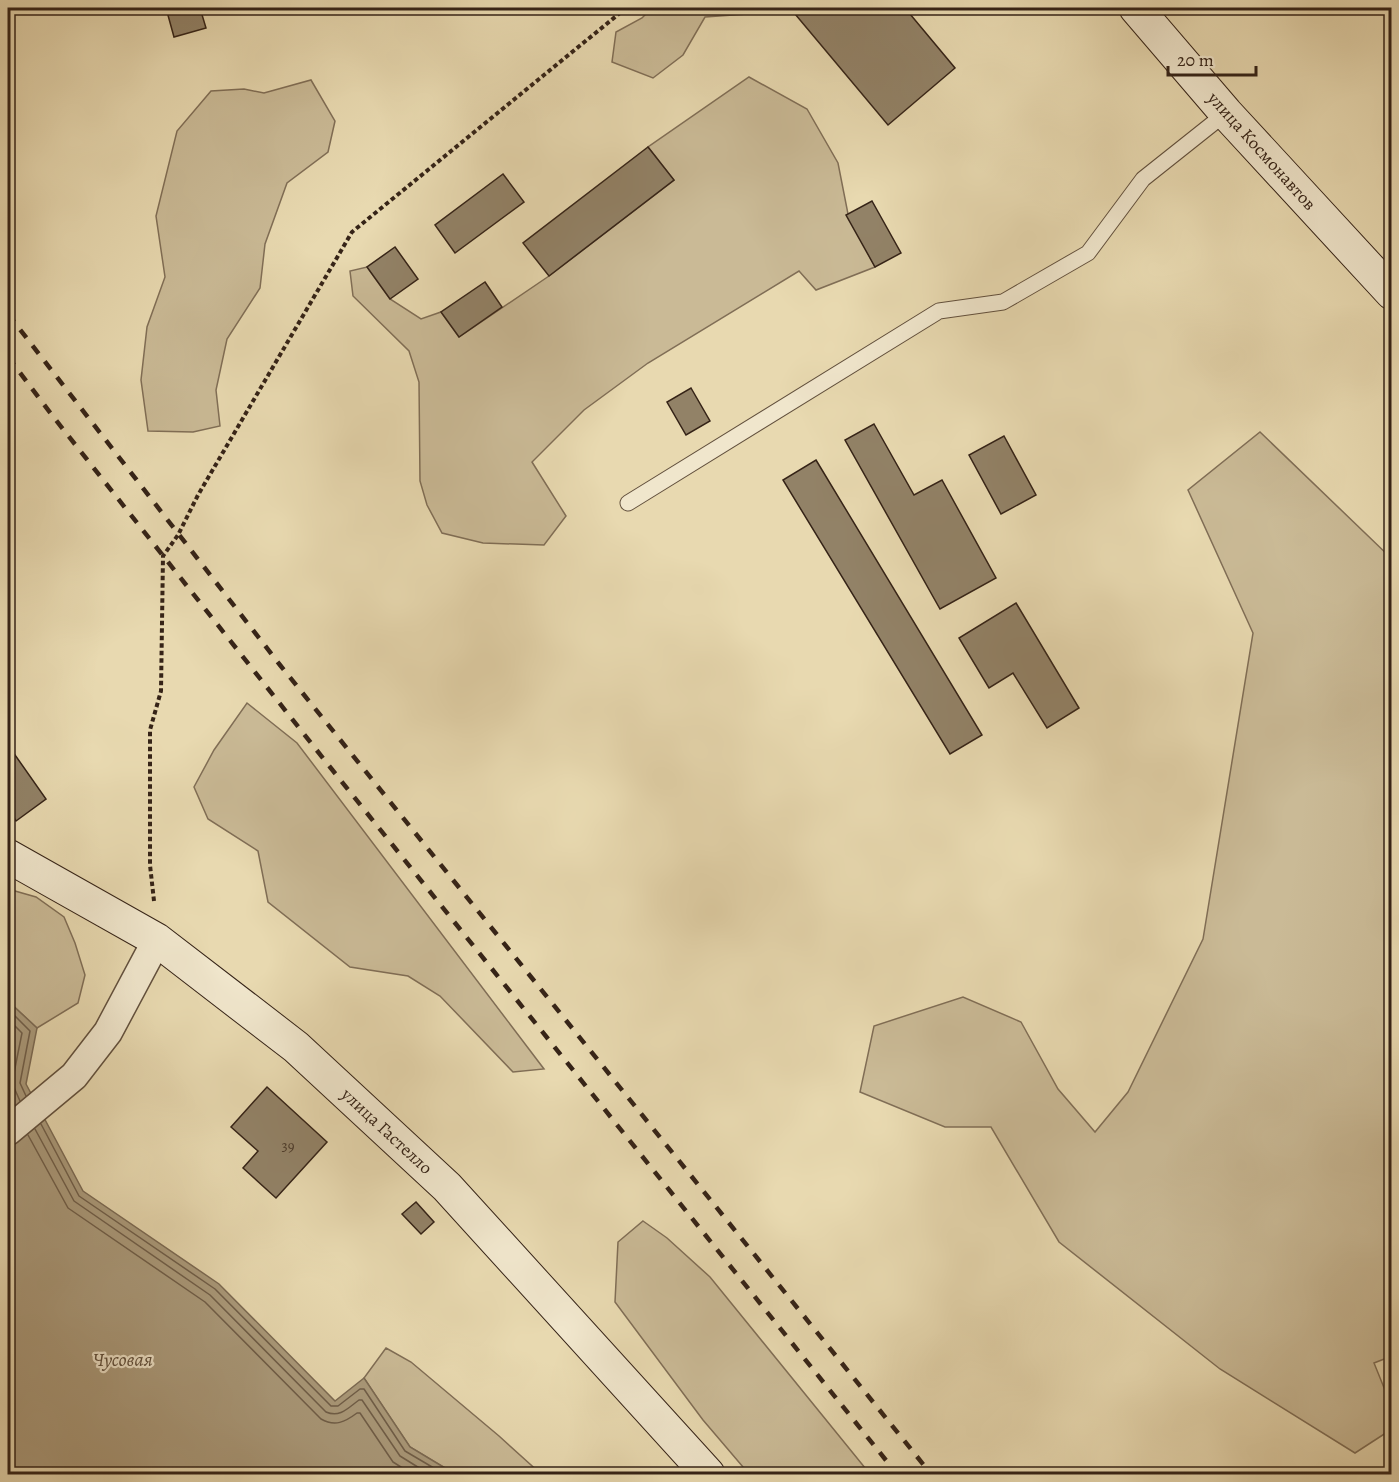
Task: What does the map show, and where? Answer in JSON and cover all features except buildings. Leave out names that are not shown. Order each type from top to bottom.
[{"type":"street","name":"улица Космонавтов","points":[[1136,8],[1226,113],[1392,293]]},
{"type":"street","name":"улица Гастелло","points":[[8,856],[157,940],[296,1047],[447,1187],[708,1474]]},
{"type":"street","points":[[8,1131],[74,1076],[108,1032],[157,940]]},
{"type":"lane","points":[[628,503],[939,310],[1003,302],[1088,253],[1143,178],[1226,113]]},
{"type":"path","points":[[157,940],[150,865],[150,730],[161,691],[163,556],[178,535],[198,495],[352,232],[626,8]]},
{"type":"shaded area","points":[[652,8],[742,8],[749,14],[705,17],[683,55],[653,78],[612,62],[616,32],[642,18]]},
{"type":"shaded area","points":[[749,77],[807,109],[838,163],[848,214],[875,267],[816,290],[799,271],[648,363],[584,410],[532,462],[566,516],[544,545],[483,543],[442,533],[427,505],[420,481],[419,382],[409,351],[353,296],[350,271],[367,267],[390,299],[421,319],[441,312],[459,337],[549,276],[674,180],[648,147]]},
{"type":"shaded area","points":[[311,80],[335,121],[328,152],[287,183],[265,244],[260,288],[227,339],[216,390],[220,426],[193,432],[148,431],[141,380],[147,327],[165,277],[156,216],[177,131],[211,91],[244,89],[264,93]]},
{"type":"shaded area","points":[[1260,432],[1391,558],[1392,1356],[1374,1363],[1391,1405],[1392,1429],[1355,1453],[1220,1369],[1059,1242],[991,1127],[945,1127],[860,1092],[874,1026],[963,997],[1021,1022],[1058,1089],[1095,1132],[1128,1092],[1203,939],[1253,633],[1188,490]]},
{"type":"shaded area","points":[[247,703],[297,743],[544,1069],[513,1072],[440,996],[408,976],[350,967],[268,902],[258,851],[208,819],[194,787],[214,750]]},
{"type":"shaded area","points":[[8,889],[36,897],[64,917],[85,975],[78,1003],[37,1028],[8,1001]]},
{"type":"shaded area","points":[[643,1221],[667,1238],[710,1277],[870,1474],[749,1474],[703,1420],[615,1302],[618,1242]]},
{"type":"shaded area","points":[[386,1348],[411,1362],[541,1474],[455,1474],[410,1447],[364,1378]]},
{"type":"water","name":"Чусовая","points":[[8,1001],[37,1028],[26,1084],[83,1191],[219,1284],[335,1401],[364,1378],[410,1447],[455,1474],[8,1474]]},
{"type":"railway","points":[[8,314],[280,665],[931,1474]]},
{"type":"railway","points":[[8,357],[330,767],[897,1474]]}]
